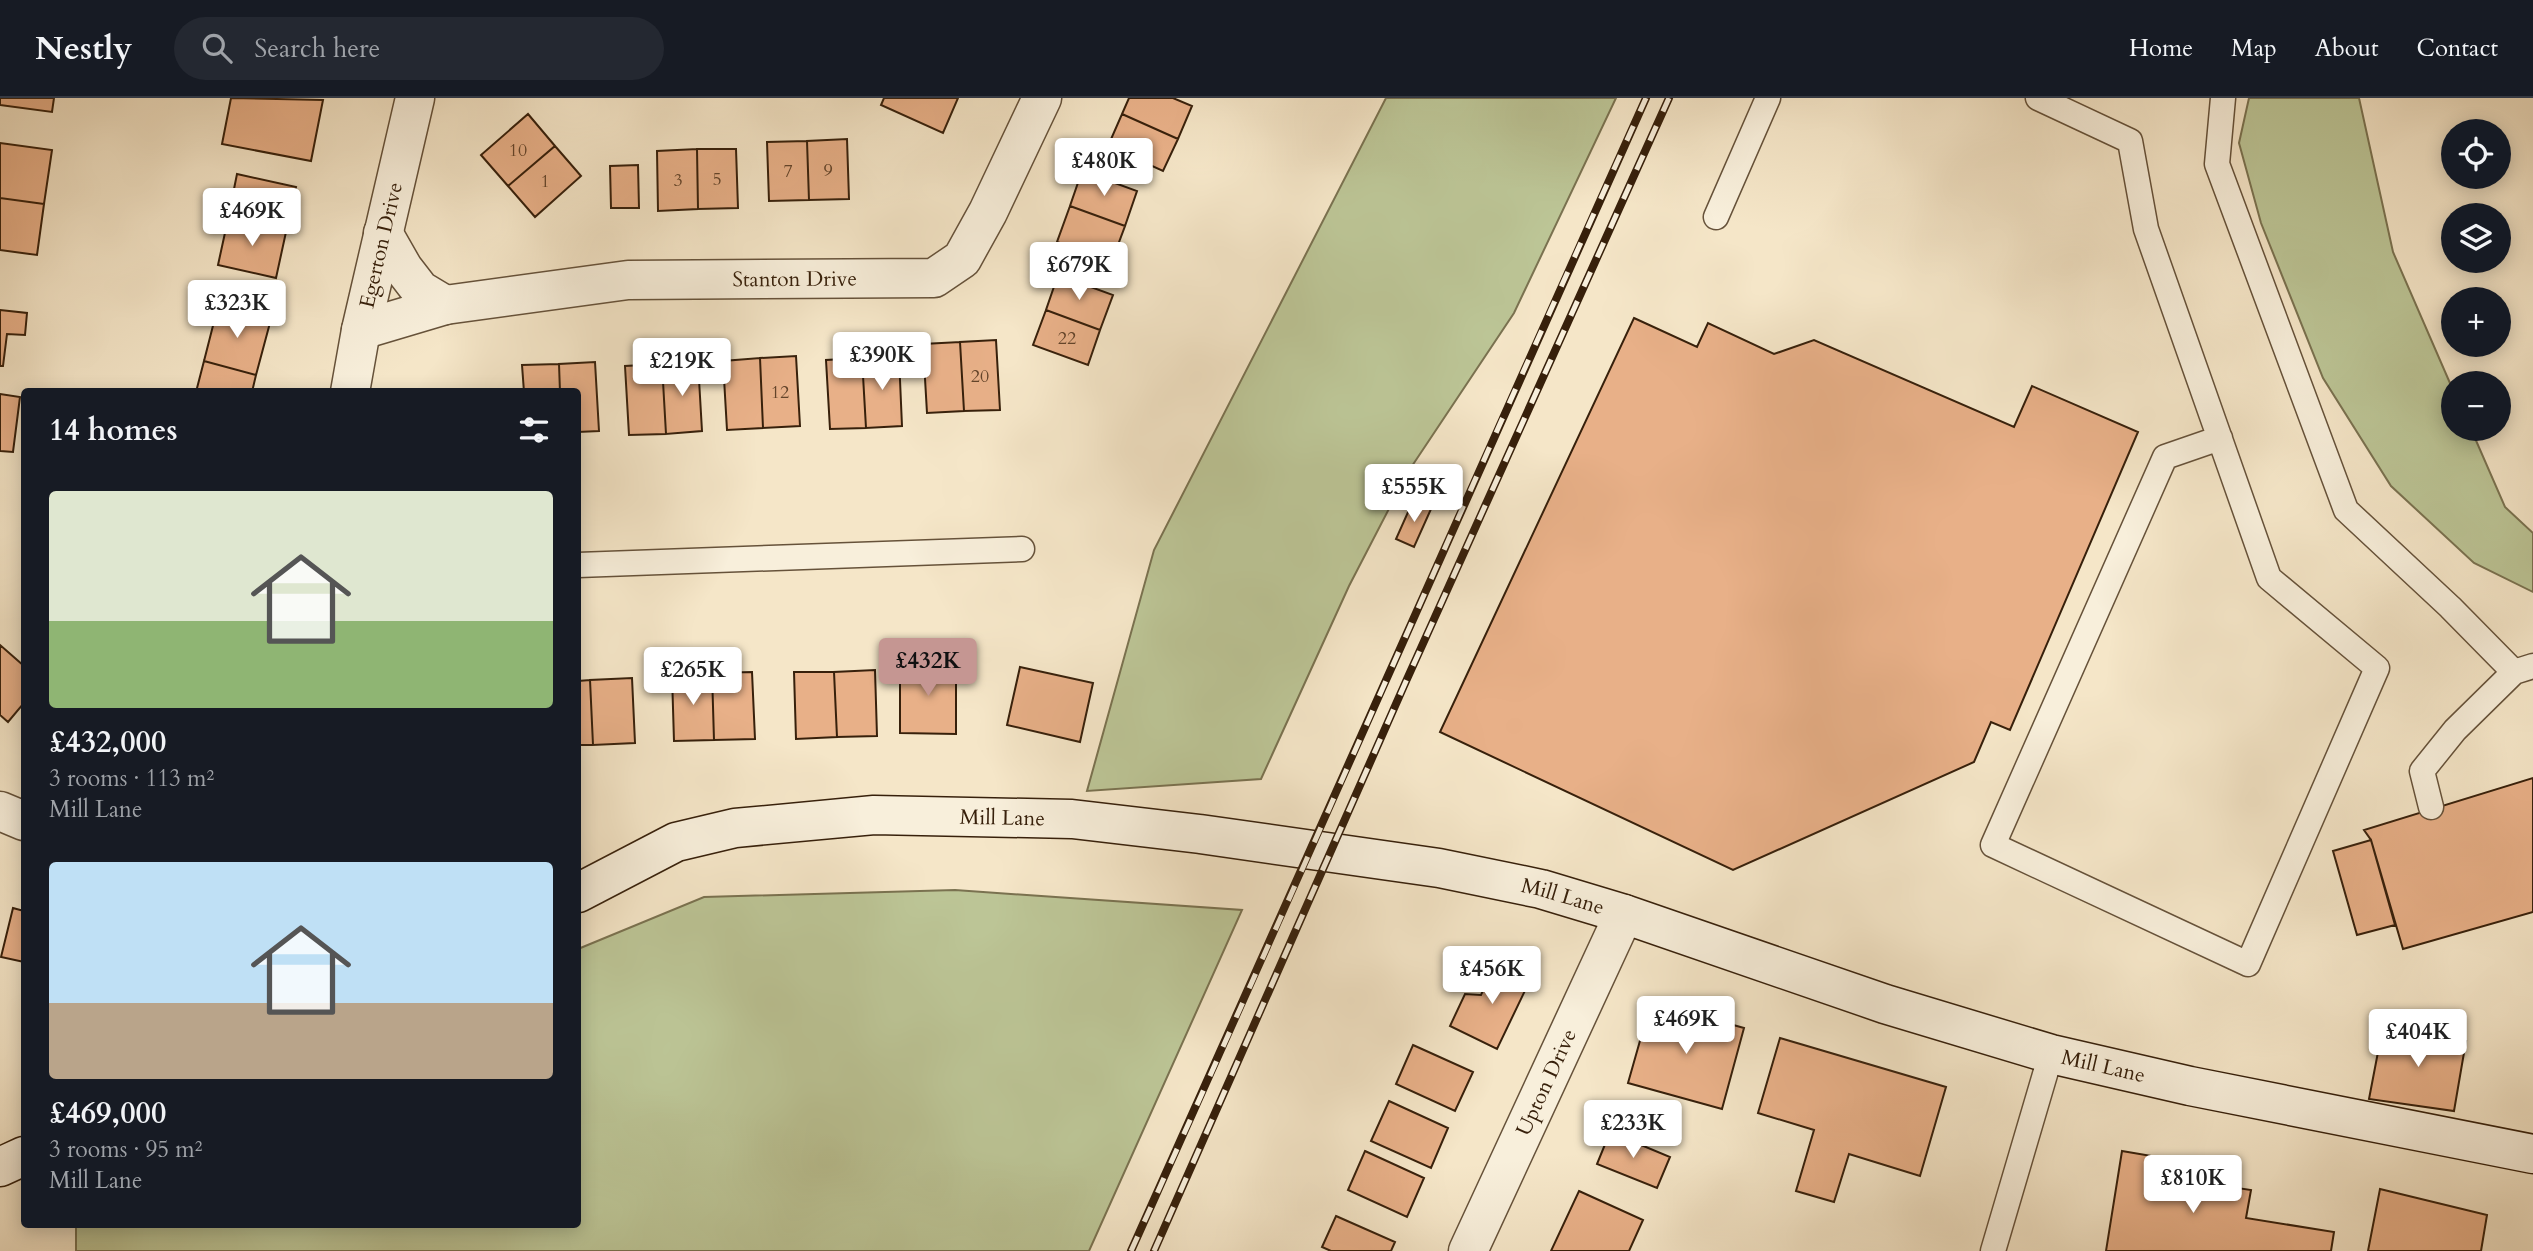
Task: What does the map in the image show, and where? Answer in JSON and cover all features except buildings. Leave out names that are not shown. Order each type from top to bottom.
[{"type":"street","name":"Egerton Drive","points":[[351,388],[361,330],[415,98]]},
{"type":"street","name":"Stanton Drive","points":[[361,330],[445,305],[628,280],[934,278],[962,259],[988,212],[1042,98]]},
{"type":"street","points":[[383,233],[402,268],[420,290],[445,305]]},
{"type":"street","points":[[0,811],[21,820]]},
{"type":"street","name":"Mill Lane","points":[[581,891],[676,842],[735,828],[887,815],[1072,819],[1213,836],[1439,868],[1541,889],[1624,914],[1885,1004],[2051,1054],[2190,1086],[2533,1154]]},
{"type":"street","name":"Upton Drive","points":[[1468,1251],[1624,914]]},
{"type":"street","points":[[0,1167],[21,1157]]},
{"type":"lane","points":[[1716,216],[1768,98]]},
{"type":"lane","points":[[2038,98],[2130,141],[2146,229],[2220,438],[2269,578],[2377,668],[2248,964],[1993,845],[2165,457],[2220,438]]},
{"type":"lane","points":[[2223,98],[2217,164],[2346,510],[2450,607],[2523,669],[2455,730],[2422,771],[2431,807]]},
{"type":"lane","points":[[581,565],[1022,549]]},
{"type":"lane","points":[[1993,1251],[2051,1054]]},
{"type":"green space","points":[[1386,98],[1616,98],[1514,313],[1408,472],[1349,586],[1261,779],[1087,791],[1154,550]]},
{"type":"green space","points":[[2249,98],[2359,98],[2393,252],[2445,371],[2441,371],[2441,441],[2476,441],[2505,507],[2533,533],[2533,592],[2474,563],[2391,486],[2323,378],[2261,223],[2239,143]]},
{"type":"green space","points":[[955,890],[1242,910],[1089,1251],[76,1251],[76,1228],[581,1228],[581,948],[704,897]]},
{"type":"railway","points":[[1131,1251],[1646,98]]},
{"type":"railway","points":[[1154,1251],[1407,679],[1669,98]]}]
